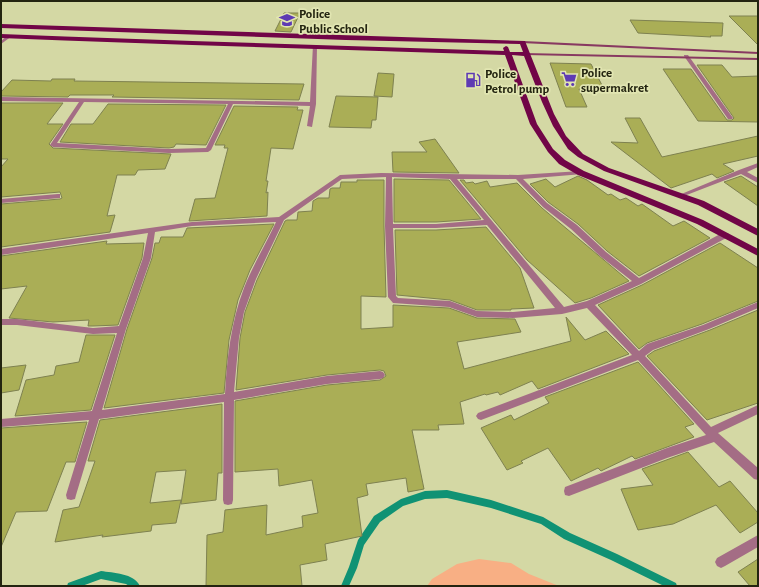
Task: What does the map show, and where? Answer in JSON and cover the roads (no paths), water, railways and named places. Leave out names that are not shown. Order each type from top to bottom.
[{"type":"main road","points":[[1,26],[523,42],[758,53]]},
{"type":"main road","points":[[1,36],[187,44],[315,46],[508,54],[686,56],[758,59]]},
{"type":"main road","points":[[504,42],[532,119],[550,149],[563,162],[581,173],[700,222],[758,252]]},
{"type":"main road","points":[[523,42],[526,54],[554,121],[571,147],[586,160],[682,195],[721,213],[758,233]]},
{"type":"street","points":[[1,43],[10,36]]},
{"type":"street","points":[[310,126],[313,104],[315,46]]},
{"type":"street","points":[[686,56],[730,118]]},
{"type":"street","points":[[2,100],[313,104]]},
{"type":"street","points":[[83,100],[53,145],[169,151],[208,150],[231,103]]},
{"type":"street","points":[[682,195],[758,165]]},
{"type":"street","points":[[741,171],[758,181]]},
{"type":"street","points":[[228,500],[230,397],[236,334],[248,289],[281,218],[340,177],[389,175],[518,177],[581,173]]},
{"type":"street","points":[[389,175],[389,226],[392,297],[396,301],[450,304],[483,315],[513,315],[562,311],[589,304],[638,282],[725,235]]},
{"type":"street","points":[[452,177],[562,311]]},
{"type":"street","points":[[518,177],[545,205],[574,227],[603,254],[638,282]]},
{"type":"street","points":[[1,201],[58,196]]},
{"type":"street","points":[[1,252],[192,224],[281,218]]},
{"type":"street","points":[[389,226],[436,226],[490,222]]},
{"type":"street","points":[[71,495],[122,330],[148,258],[152,229]]},
{"type":"street","points":[[589,304],[712,434],[758,476]]},
{"type":"street","points":[[480,416],[639,356],[650,347],[706,327],[758,305]]},
{"type":"street","points":[[1,322],[17,322],[93,331],[122,330]]},
{"type":"street","points":[[1,423],[95,415],[230,397],[327,380],[380,375]]},
{"type":"street","points":[[568,491],[712,434],[758,409]]},
{"type":"street","points":[[722,562],[758,541]]},
{"type":"waterway","points":[[345,586],[353,568],[361,543],[377,519],[401,503],[425,495],[447,494],[491,504],[543,521],[567,536],[673,586]]},
{"type":"waterway","points":[[71,586],[101,575],[128,580],[136,586]]},
{"type":"place","name":"Police Public School","points":[[287,20]]},
{"type":"place","name":"Police supermakret","points":[[569,79]]},
{"type":"place","name":"Police Petrol pump","points":[[473,80]]}]
